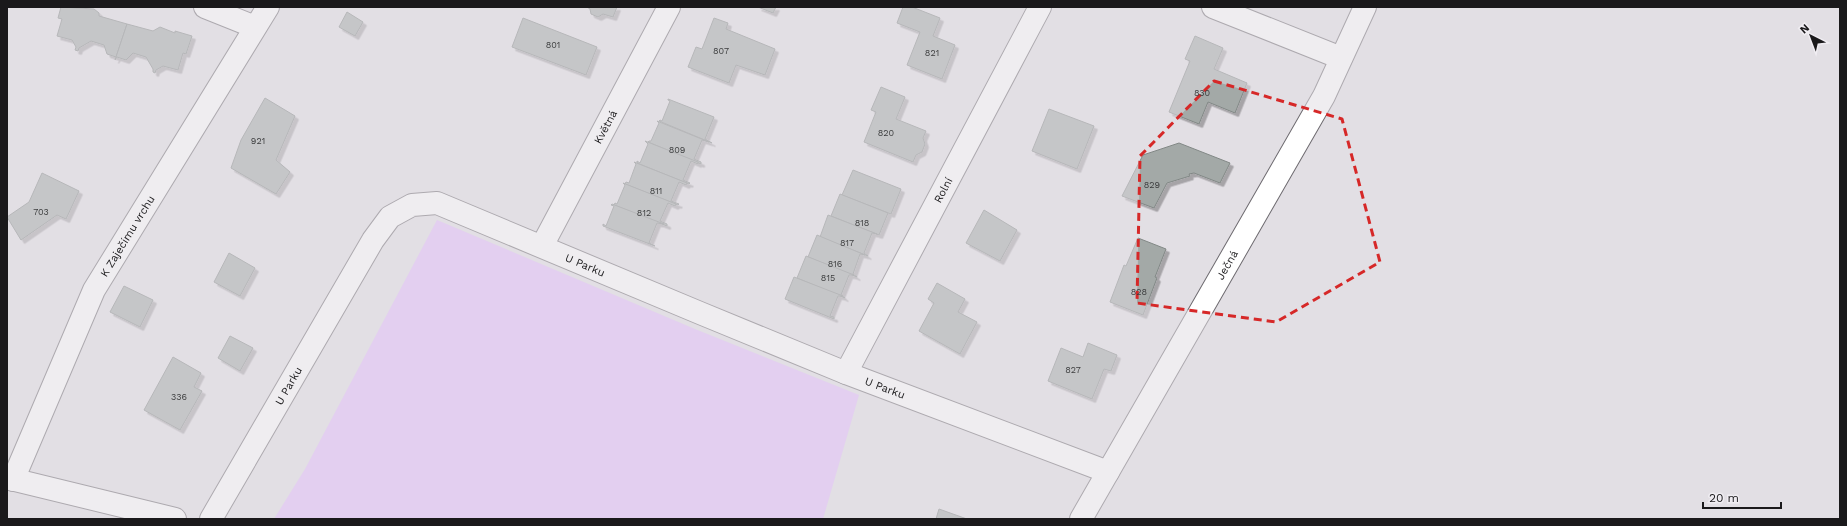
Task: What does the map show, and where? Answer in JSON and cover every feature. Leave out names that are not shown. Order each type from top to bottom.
[{"type":"street","points":[[205,7],[255,27]]},
{"type":"street","name":"K Zaječímu vrchu","points":[[10,479],[94,290],[268,7]]},
{"type":"street","name":"Květná","points":[[542,246],[669,7]]},
{"type":"street","name":"Rolní","points":[[846,373],[1040,7]]},
{"type":"street","points":[[1213,7],[1341,58]]},
{"type":"street","name":"Ječná","points":[[1081,519],[1324,96],[1365,7]]},
{"type":"street","name":"U Parku","points":[[211,519],[373,240],[390,217],[412,205],[437,203],[846,373],[1108,472]]},
{"type":"street","points":[[10,479],[175,519]]},
{"type":"highlighted area","points":[[1214,81],[1342,119],[1380,262],[1276,322],[1137,303],[1140,156]]},
{"type":"shaded area","points":[[437,220],[695,329],[859,395],[823,519],[274,519],[305,469]]},
{"type":"building","points":[[61,7],[94,9],[99,13],[99,16],[127,24],[116,57],[107,54],[104,45],[91,41],[79,48],[78,51],[75,50],[76,47],[72,40],[57,36],[62,19],[58,18]]},
{"type":"building","points":[[587,7],[617,7],[613,17],[603,14],[598,17],[591,14],[590,9]]},
{"type":"building","points":[[758,7],[776,7],[773,13]]},
{"type":"building","points":[[903,7],[912,7],[940,18],[933,36],[955,45],[942,79],[907,65],[920,32],[897,23]]},
{"type":"building","points":[[347,12],[363,22],[355,36],[339,27]]},
{"type":"building","points":[[523,18],[597,47],[586,75],[512,47]]},
{"type":"building","points":[[714,18],[728,23],[726,29],[775,49],[765,75],[736,65],[729,83],[688,67],[696,47],[702,49]]},
{"type":"building","points":[[127,24],[153,31],[160,27],[175,33],[175,31],[192,36],[186,54],[183,53],[178,70],[163,66],[156,70],[155,73],[153,72],[153,69],[146,57],[133,53],[126,60],[117,57],[115,60]]},
{"type":"building","points":[[1195,36],[1223,48],[1214,69],[1247,83],[1235,113],[1208,102],[1199,124],[1169,112],[1190,61],[1185,59]]},
{"type":"building","points":[[881,87],[905,97],[896,119],[926,131],[923,138],[925,144],[922,152],[916,155],[913,162],[864,142],[876,112],[871,110]]},
{"type":"building","points":[[265,98],[295,116],[276,160],[290,172],[276,194],[231,168],[241,140]]},
{"type":"building","points":[[668,99],[714,117],[705,139],[712,143],[659,121],[662,121],[670,101]]},
{"type":"building","points":[[1049,109],[1094,126],[1077,169],[1032,151]]},
{"type":"building","points":[[657,121],[709,142],[702,140],[694,159],[701,162],[701,164],[648,142],[651,141],[659,123]]},
{"type":"building","points":[[645,141],[698,162],[698,164],[691,161],[683,180],[690,183],[689,184],[637,163],[637,161],[640,163],[648,144]]},
{"type":"building","points":[[1179,143],[1230,163],[1220,183],[1194,173],[1189,174],[1190,176],[1167,183],[1154,208],[1122,196],[1143,155]]},
{"type":"building","points":[[634,162],[687,183],[686,185],[679,182],[671,201],[679,204],[678,205],[625,184],[626,182],[629,183],[636,164]]},
{"type":"building","points":[[853,170],[901,189],[891,214],[842,195]]},
{"type":"building","points":[[42,173],[79,191],[66,219],[57,215],[21,240],[7,217],[29,202]]},
{"type":"building","points":[[623,183],[676,204],[675,206],[668,203],[660,221],[667,224],[667,226],[614,205],[615,203],[617,204],[625,185]]},
{"type":"building","points":[[840,194],[888,213],[879,235],[831,216]]},
{"type":"building","points":[[612,204],[664,224],[657,223],[649,243],[655,246],[603,226],[603,224],[606,226],[614,206],[611,205]]},
{"type":"building","points":[[984,210],[1017,230],[1000,261],[966,243]]},
{"type":"building","points":[[828,215],[877,234],[872,233],[864,253],[868,256],[820,237]]},
{"type":"building","points":[[817,235],[865,255],[860,254],[853,274],[857,277],[808,257]]},
{"type":"building","points":[[1138,238],[1166,249],[1143,315],[1110,302],[1124,265],[1126,266]]},
{"type":"building","points":[[229,253],[255,268],[240,296],[214,282]]},
{"type":"building","points":[[806,256],[854,275],[849,275],[841,295],[845,298],[797,278]]},
{"type":"building","points":[[794,277],[843,296],[838,296],[830,316],[834,317],[834,319],[785,299]]},
{"type":"building","points":[[937,283],[965,299],[958,312],[977,322],[960,354],[919,331],[934,303],[928,299]]},
{"type":"building","points":[[124,286],[153,300],[140,327],[110,312]]},
{"type":"building","points":[[230,336],[253,348],[240,371],[218,358]]},
{"type":"building","points":[[1088,343],[1117,355],[1111,371],[1104,369],[1092,399],[1048,381],[1061,348],[1083,357]]},
{"type":"building","points":[[173,357],[201,373],[194,387],[202,391],[180,430],[144,410]]},
{"type":"building","points":[[939,509],[967,519],[936,519]]}]
